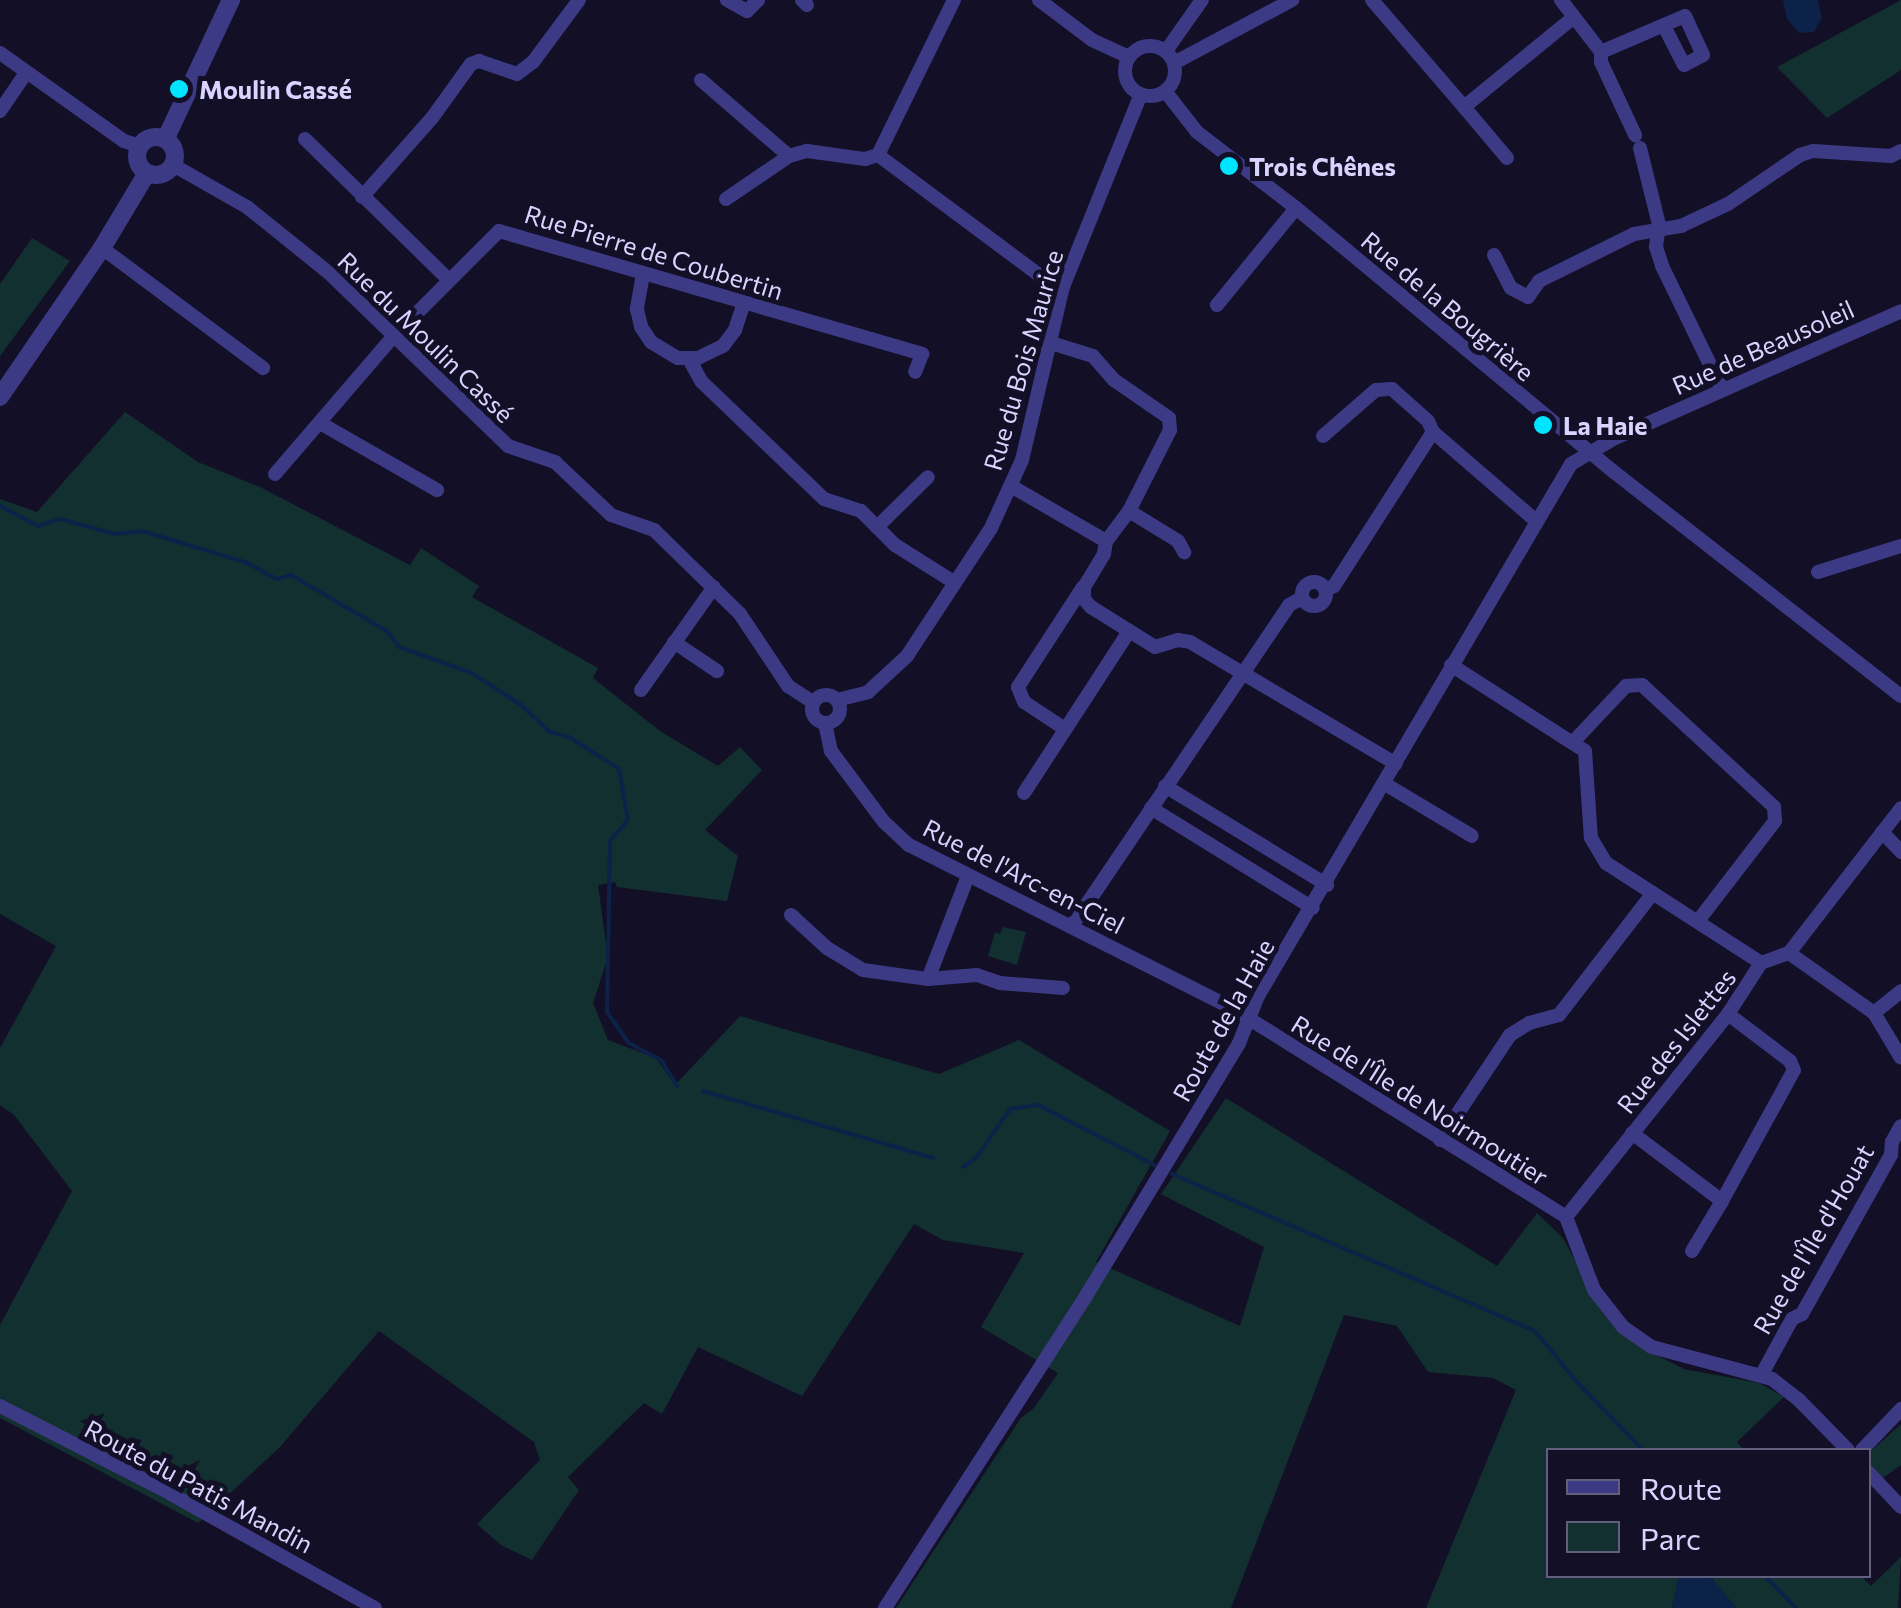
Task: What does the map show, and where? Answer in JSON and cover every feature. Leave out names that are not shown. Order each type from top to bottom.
[{"type":"street","points":[[166,138],[231,0]]},
{"type":"street","points":[[362,198],[432,118],[471,64],[479,61],[516,74],[533,62],[579,0]]},
{"type":"street","points":[[727,0],[747,11],[758,0]]},
{"type":"street","points":[[726,199],[789,156],[807,151],[865,160],[878,155],[954,0]]},
{"type":"street","points":[[1039,0],[1092,40],[1129,56]]},
{"type":"street","points":[[1129,56],[1126,78],[1141,94],[1165,91],[1173,80],[1170,57],[1202,0]]},
{"type":"street","points":[[1170,57],[1292,0]]},
{"type":"street","points":[[1372,0],[1507,158]]},
{"type":"street","points":[[1560,0],[1601,52],[1601,62],[1637,142],[1662,266],[1722,389]]},
{"type":"street","points":[[1464,107],[1574,17]]},
{"type":"street","points":[[1601,52],[1664,26]]},
{"type":"street","points":[[1129,56],[1147,46],[1170,57]]},
{"type":"street","points":[[0,53],[124,141],[139,146]]},
{"type":"street","points":[[0,111],[26,73]]},
{"type":"street","points":[[701,80],[789,156]]},
{"type":"street","name":"Rue de la Bougrière","points":[[1165,91],[1188,124],[1296,208],[1590,452],[1901,696]]},
{"type":"street","name":"Rue du Bois Maurice","points":[[837,700],[859,696],[884,680],[907,656],[1012,486],[1038,405],[1063,287],[1141,94]]},
{"type":"street","points":[[148,138],[166,138],[174,147],[173,165],[159,175],[148,173],[137,158],[139,146],[148,138]]},
{"type":"street","points":[[305,139],[448,279]]},
{"type":"street","points":[[1494,255],[1511,288],[1528,297],[1539,281],[1634,234],[1682,226],[1728,204],[1813,151],[1862,158],[1891,156],[1901,151]]},
{"type":"street","points":[[878,155],[1046,280],[1063,287]]},
{"type":"street","name":"Rue du Moulin Cassé","points":[[173,165],[247,207],[334,277],[508,446],[555,462],[612,515],[654,530],[740,614],[788,686],[813,702]]},
{"type":"street","points":[[0,397],[148,173]]},
{"type":"street","points":[[1217,306],[1296,208]]},
{"type":"street","name":"Rue Pierre de Coubertin","points":[[275,474],[392,337],[490,235],[505,230],[922,354],[914,372]]},
{"type":"street","points":[[102,248],[263,368]]},
{"type":"street","points":[[643,274],[637,309],[641,327],[666,354],[690,360],[715,351],[730,339],[744,304]]},
{"type":"street","name":"Rue de Beausoleil","points":[[1590,452],[1901,311]]},
{"type":"street","points":[[1051,343],[1093,356],[1114,380],[1169,418],[1170,430],[1130,511],[1106,540],[1104,554],[1018,686],[1024,702],[1065,729]]},
{"type":"street","points":[[690,360],[702,382],[824,499],[861,511],[895,545],[955,583]]},
{"type":"street","points":[[1323,436],[1384,386],[1536,520]]},
{"type":"street","points":[[320,423],[437,490]]},
{"type":"street","points":[[1072,926],[1289,605],[1302,598],[1307,604],[1318,606],[1326,598],[1326,590],[1334,586],[1432,432]]},
{"type":"street","name":"Route de la Haie","points":[[885,1608],[1086,1296],[1251,1019],[1258,996],[1314,908],[1536,520],[1571,464],[1590,452]]},
{"type":"street","points":[[877,527],[928,476]]},
{"type":"street","points":[[1012,486],[1106,540]]},
{"type":"street","points":[[1130,511],[1178,541],[1184,552]]},
{"type":"street","points":[[1818,572],[1901,546]]},
{"type":"street","points":[[641,690],[714,587]]},
{"type":"street","points":[[1084,587],[1084,599],[1091,607],[1128,632],[1155,647],[1178,640],[1190,642],[1396,764]]},
{"type":"street","points":[[1024,793],[1128,632]]},
{"type":"street","points":[[674,642],[716,671]]},
{"type":"street","points":[[1451,665],[1574,740],[1588,762],[1591,838],[1596,852],[1762,964]]},
{"type":"street","points":[[1574,740],[1626,686],[1642,685],[1774,806],[1775,821],[1698,921]]},
{"type":"street","points":[[824,694],[837,700],[839,714],[825,723],[814,716],[813,702],[824,694]]},
{"type":"street","name":"Rue de l'Arc-en-Ciel","points":[[825,723],[831,751],[884,822],[909,845],[1251,1019]]},
{"type":"street","points":[[1385,784],[1472,836]]},
{"type":"street","points":[[1165,786],[1326,885]]},
{"type":"street","points":[[1150,808],[1314,908]]},
{"type":"street","points":[[1901,808],[1789,953],[1874,1013],[1901,1058]]},
{"type":"street","points":[[1882,832],[1901,852]]},
{"type":"street","points":[[928,979],[968,876]]},
{"type":"street","points":[[1440,1140],[1510,1035],[1517,1028],[1559,1015],[1654,893]]},
{"type":"street","points":[[792,916],[827,948],[863,970],[928,979],[976,975],[1000,982],[1063,988]]},
{"type":"street","name":"Rue des Islettes","points":[[1566,1217],[1728,1014],[1762,964],[1789,953]]},
{"type":"street","points":[[1874,1013],[1901,991]]},
{"type":"street","points":[[1692,1251],[1794,1070],[1790,1061],[1728,1014]]},
{"type":"street","name":"Rue de l'Île de Noirmoutier","points":[[1251,1019],[1566,1217]]},
{"type":"street","name":"Rue de l'Île d'Houat","points":[[1762,1374],[1891,1155],[1892,1142],[1901,1126]]},
{"type":"street","points":[[1632,1133],[1722,1201]]},
{"type":"street","points":[[1566,1217],[1594,1290],[1624,1327],[1652,1348],[1701,1364],[1762,1374],[1798,1399],[1846,1448]]},
{"type":"street","name":"Route du Patis Mandin","points":[[0,1406],[162,1489],[375,1608]]},
{"type":"street","points":[[1864,1448],[1901,1409]]},
{"type":"street","points":[[1871,1475],[1901,1508]]},
{"type":"green space","points":[[1901,0],[1901,70],[1827,118],[1777,67]]},
{"type":"green space","points":[[32,238],[70,261],[0,356],[0,284]]},
{"type":"green space","points":[[125,412],[198,462],[260,487],[410,565],[421,548],[479,586],[472,597],[598,668],[593,678],[660,731],[718,766],[740,747],[762,770],[705,830],[738,856],[727,901],[617,887],[615,882],[598,885],[608,957],[593,1003],[608,1040],[656,1058],[675,1085],[740,1016],[939,1074],[1019,1040],[1170,1131],[1096,1262],[1240,1326],[1264,1247],[1161,1194],[1226,1098],[1497,1266],[1537,1213],[1563,1238],[1605,1316],[1642,1348],[1684,1369],[1759,1383],[1784,1397],[1737,1442],[1742,1448],[1546,1448],[1546,1578],[1679,1578],[1672,1608],[1426,1608],[1516,1390],[1493,1378],[1428,1372],[1397,1326],[1344,1315],[1231,1608],[896,1608],[1021,1418],[1034,1408],[1058,1373],[981,1327],[1024,1253],[943,1240],[914,1224],[802,1396],[698,1347],[662,1414],[644,1403],[568,1477],[579,1490],[532,1560],[501,1545],[477,1524],[540,1460],[534,1442],[379,1331],[280,1447],[198,1523],[0,1418],[0,1325],[72,1191],[14,1115],[0,1105],[0,1048],[56,946],[0,914],[0,499],[37,512]]},
{"type":"green space","points":[[1003,927],[1026,932],[1017,965],[988,956],[995,932],[1000,934]]},
{"type":"green space","points":[[1901,1424],[1901,1465],[1883,1478],[1871,1466],[1871,1451]]},
{"type":"green space","points":[[1901,1557],[1898,1608],[1736,1608],[1712,1578],[1863,1578],[1871,1586]]},
{"type":"water","points":[[1783,0],[1818,0],[1822,18],[1814,32],[1799,33],[1787,19]]},
{"type":"water","points":[[1679,1578],[1712,1578],[1736,1608],[1672,1608]]},
{"type":"waterway","points":[[0,506],[38,526],[60,519],[115,534],[142,531],[245,562],[277,579],[291,575],[387,631],[399,647],[472,673],[520,704],[550,732],[569,737],[619,769],[628,820],[610,841],[607,1012],[629,1043],[661,1060],[677,1086]]},
{"type":"waterway","points":[[703,1091],[933,1158]]},
{"type":"waterway","points":[[963,1167],[976,1158],[1010,1109],[1038,1105],[1154,1165]]},
{"type":"waterway","points":[[1172,1174],[1535,1331],[1577,1382],[1641,1448]]},
{"type":"waterway","points":[[1767,1578],[1796,1608]]},
{"type":"place","name":"Moulin Cassé","points":[[179,89]]},
{"type":"place","name":"Trois Chênes","points":[[1229,166]]},
{"type":"place","name":"La Haie","points":[[1543,425]]}]
